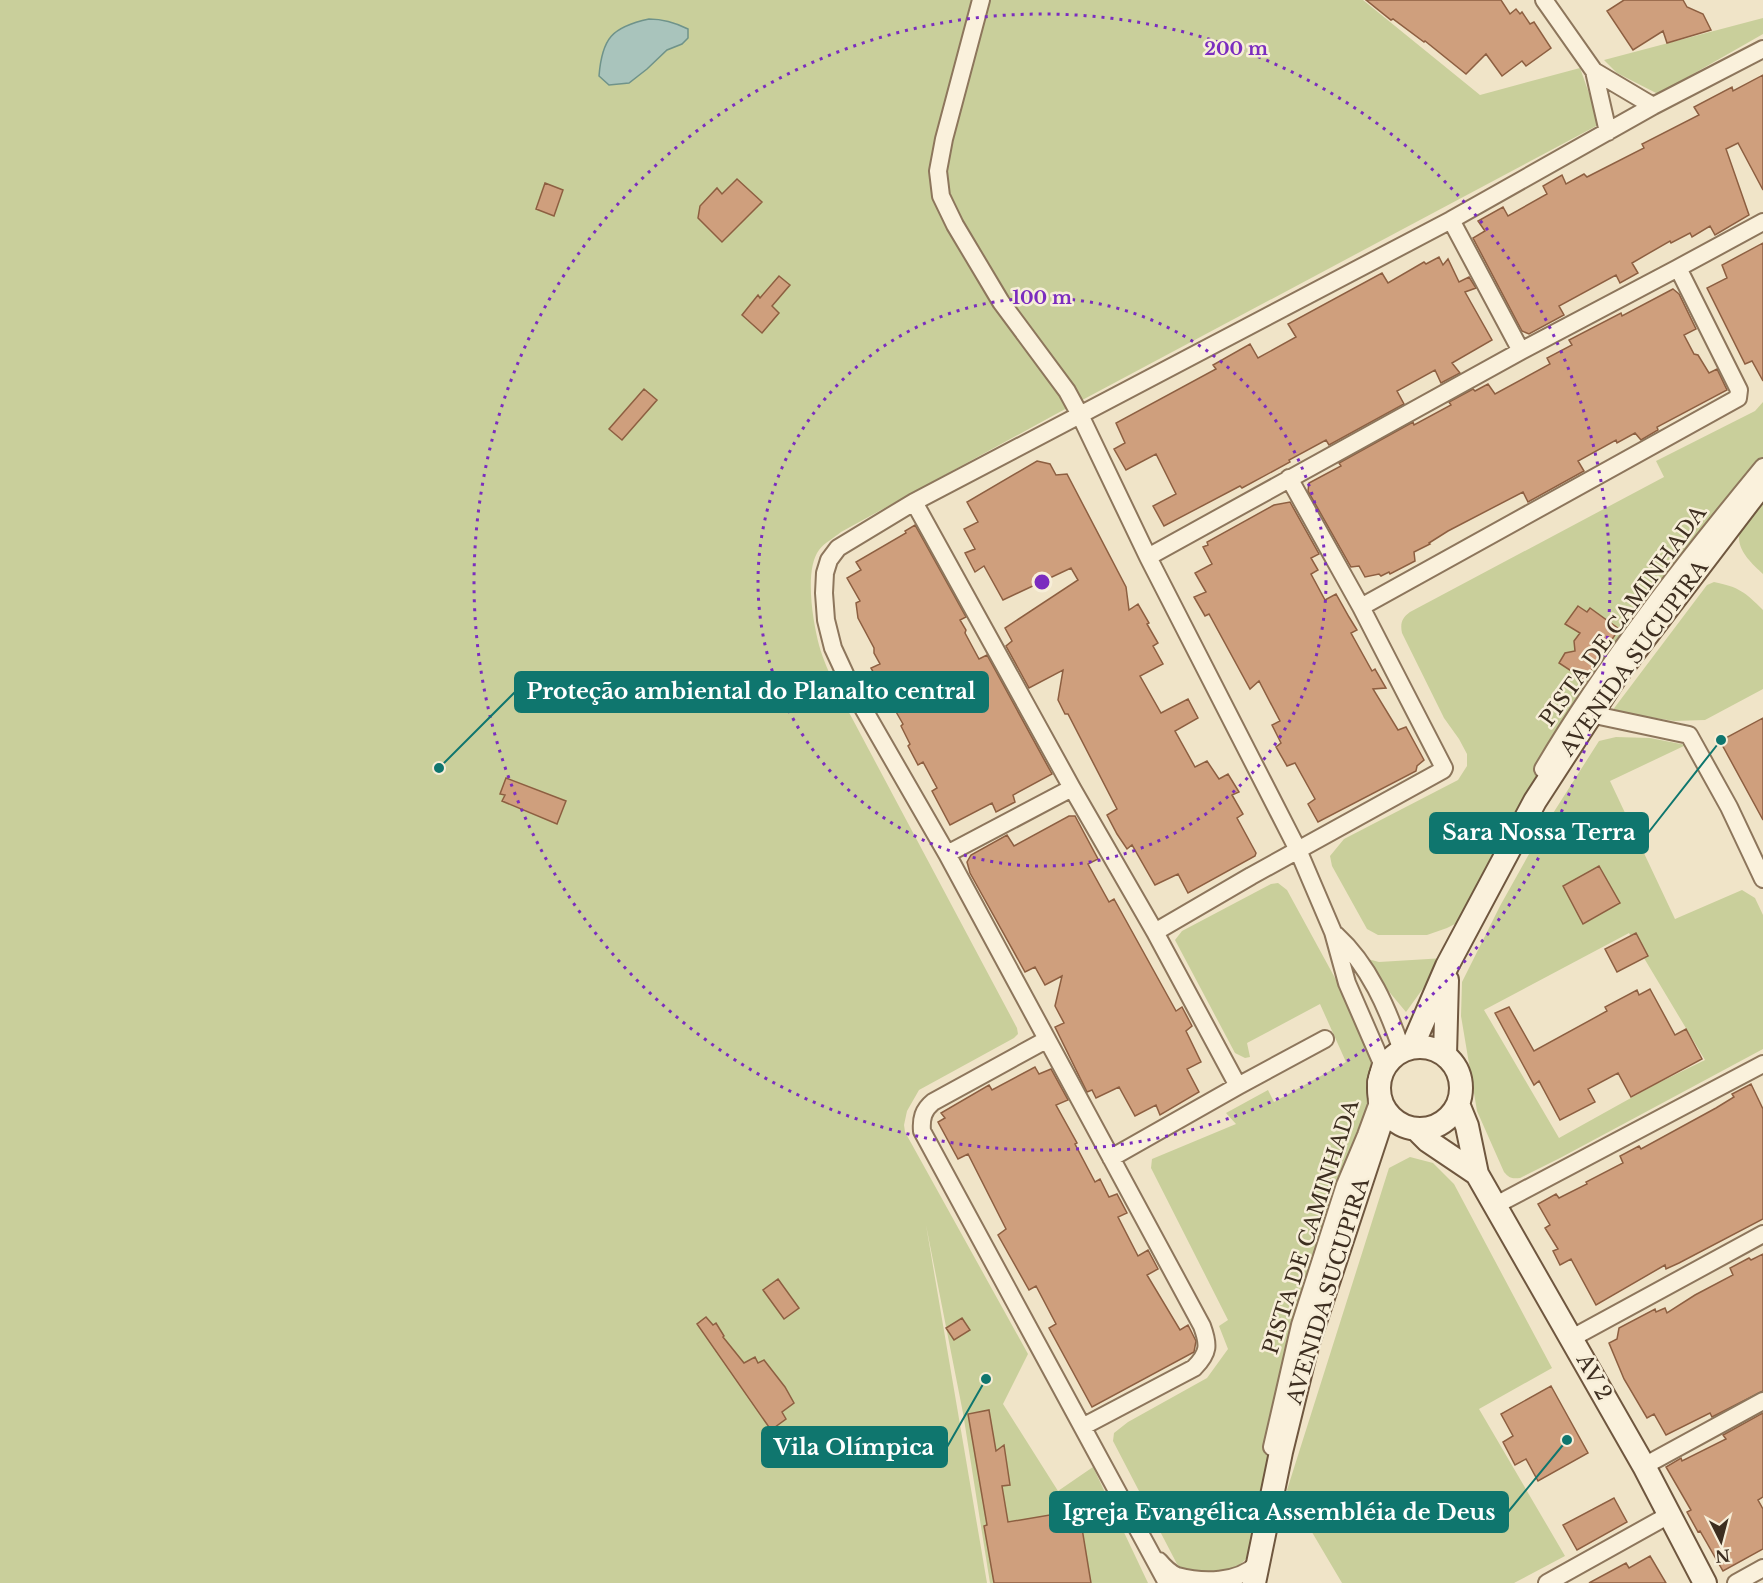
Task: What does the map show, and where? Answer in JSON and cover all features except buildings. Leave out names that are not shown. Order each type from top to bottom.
[{"type":"street","points":[[981,0],[944,139],[938,171],[941,196],[955,225],[1001,302],[1067,391],[1080,415],[1148,557],[1298,850],[1333,932],[1347,983],[1395,1056]]},
{"type":"street","points":[[1544,0],[1594,71],[1608,132]]},
{"type":"street","points":[[1084,1426],[1194,1368],[1206,1351],[1207,1340],[1202,1326],[946,854],[852,688],[833,648],[826,620],[825,573],[829,560],[838,548],[914,502],[1450,220],[1653,105],[1763,49]]},
{"type":"street","points":[[1594,71],[1653,105]]},
{"type":"street","points":[[1450,220],[1521,351]]},
{"type":"street","points":[[1148,557],[1521,351],[1763,222]]},
{"type":"street","points":[[1361,607],[1738,398],[1739,390],[1678,268]]},
{"type":"street","name":"PISTA DE CAMINHADA","points":[[1459,924],[1509,827],[1572,721],[1690,557],[1763,467]]},
{"type":"street","points":[[1155,932],[1444,770],[1361,607],[1289,478]]},
{"type":"street","name":"AVENIDA SUCUPIRA","points":[[1395,1056],[1447,966],[1534,801],[1627,660],[1763,483]]},
{"type":"street","points":[[914,502],[1072,788],[1155,932],[1238,1086]]},
{"type":"street","points":[[1590,714],[1689,735],[1729,807],[1763,879]]},
{"type":"street","points":[[946,854],[1072,788]]},
{"type":"street","points":[[1333,932],[1344,942],[1367,973],[1393,1021],[1395,1056],[1379,1080],[1379,1090],[1385,1110],[1399,1123],[1412,1128]]},
{"type":"street","name":"AVENIDA SUCUPIRA","points":[[1445,1055],[1447,966]]},
{"type":"street","points":[[1111,1158],[1326,1039]]},
{"type":"street","points":[[1046,1040],[933,1102],[923,1114],[922,1131],[1084,1426],[1167,1583]]},
{"type":"street","points":[[1375,1140],[1412,1128],[1433,1127],[1448,1118],[1458,1104],[1460,1077],[1452,1061],[1445,1055],[1430,1047],[1395,1056]]},
{"type":"street","name":"PISTA DE CAMINHADA","points":[[1251,1576],[1280,1404],[1300,1325],[1344,1185],[1377,1105],[1376,1082],[1395,1056]]},
{"type":"street","points":[[1496,1204],[1763,1064]]},
{"type":"street","name":"AV 2","points":[[1458,1104],[1467,1126],[1477,1174],[1644,1466],[1705,1583]]},
{"type":"street","name":"AVENIDA SUCUPIRA","points":[[1251,1576],[1307,1346],[1385,1110]]},
{"type":"street","name":"AV 2","points":[[1412,1128],[1477,1174]]},
{"type":"street","points":[[1572,1338],[1763,1234]]},
{"type":"street","points":[[1644,1466],[1763,1401]]},
{"type":"street","points":[[1547,1583],[1669,1515]]},
{"type":"street","points":[[1152,1555],[1176,1576],[1198,1582],[1226,1582],[1251,1576]]},
{"type":"street","points":[[1736,1583],[1763,1568]]},
{"type":"green space","points":[[0,0],[1363,0],[1480,95],[1580,68],[1600,124],[1056,414],[841,532],[821,547],[814,559],[811,596],[814,623],[819,645],[836,688],[1017,1028],[1018,1034],[919,1090],[907,1111],[905,1132],[1028,1354],[1003,1404],[1058,1491],[1093,1467],[1148,1583],[990,1583],[963,1413],[926,1225],[987,1583],[0,1583]]},
{"type":"green space","points":[[1763,18],[1763,34],[1658,94],[1617,73],[1604,60]]},
{"type":"green space","points":[[1763,402],[1763,475],[1461,921],[1427,935],[1378,935],[1367,929],[1332,866],[1330,856],[1344,839],[1458,780],[1467,766],[1467,754],[1444,718],[1402,633],[1402,621],[1405,616],[1664,477],[1656,461],[1755,411]]},
{"type":"green space","points":[[1763,503],[1763,574],[1744,554],[1739,536],[1745,522]]},
{"type":"green space","points":[[1714,582],[1741,591],[1763,610],[1763,689],[1705,720],[1674,721],[1612,711],[1707,585]]},
{"type":"green space","points":[[1616,737],[1650,738],[1686,745],[1610,781],[1675,919],[1742,890],[1755,898],[1763,915],[1763,1049],[1560,1158],[1520,1178],[1513,1178],[1504,1172],[1477,1111],[1461,1016],[1462,982],[1500,906],[1543,829],[1599,741]],"holes":[[[1629,933],[1705,1060],[1656,1084],[1559,1138],[1484,1010]]]},
{"type":"green space","points":[[1278,883],[1287,890],[1347,1000],[1377,1066],[1376,1082],[1250,1554],[1224,1576],[1185,1571],[1177,1564],[1113,1441],[1114,1433],[1128,1422],[1207,1378],[1228,1349],[1219,1326],[1228,1320],[1151,1168],[1152,1159],[1236,1124],[1226,1113],[1268,1090],[1274,1102],[1346,1062],[1320,1004],[1247,1043],[1250,1057],[1245,1058],[1235,1053],[1175,940],[1182,931],[1271,884]]},
{"type":"green space","points":[[1360,957],[1379,962],[1445,958],[1406,1012]]},
{"type":"green space","points":[[1410,1157],[1433,1163],[1454,1184],[1552,1368],[1479,1409],[1565,1556],[1514,1583],[1342,1583],[1287,1490],[1389,1168]]},
{"type":"water","points":[[649,19],[678,24],[688,29],[688,38],[682,44],[667,50],[629,83],[609,85],[599,76],[606,43],[611,36],[626,26]]},
{"type":"place","name":"Sara Nossa Terra","points":[[1721,740]]},
{"type":"place","name":"Proteção ambiental do Planalto central","points":[[439,768]]},
{"type":"place","name":"Vila Olímpica","points":[[986,1379]]},
{"type":"place","name":"Igreja Evangélica Assembléia de Deus","points":[[1567,1440]]}]
